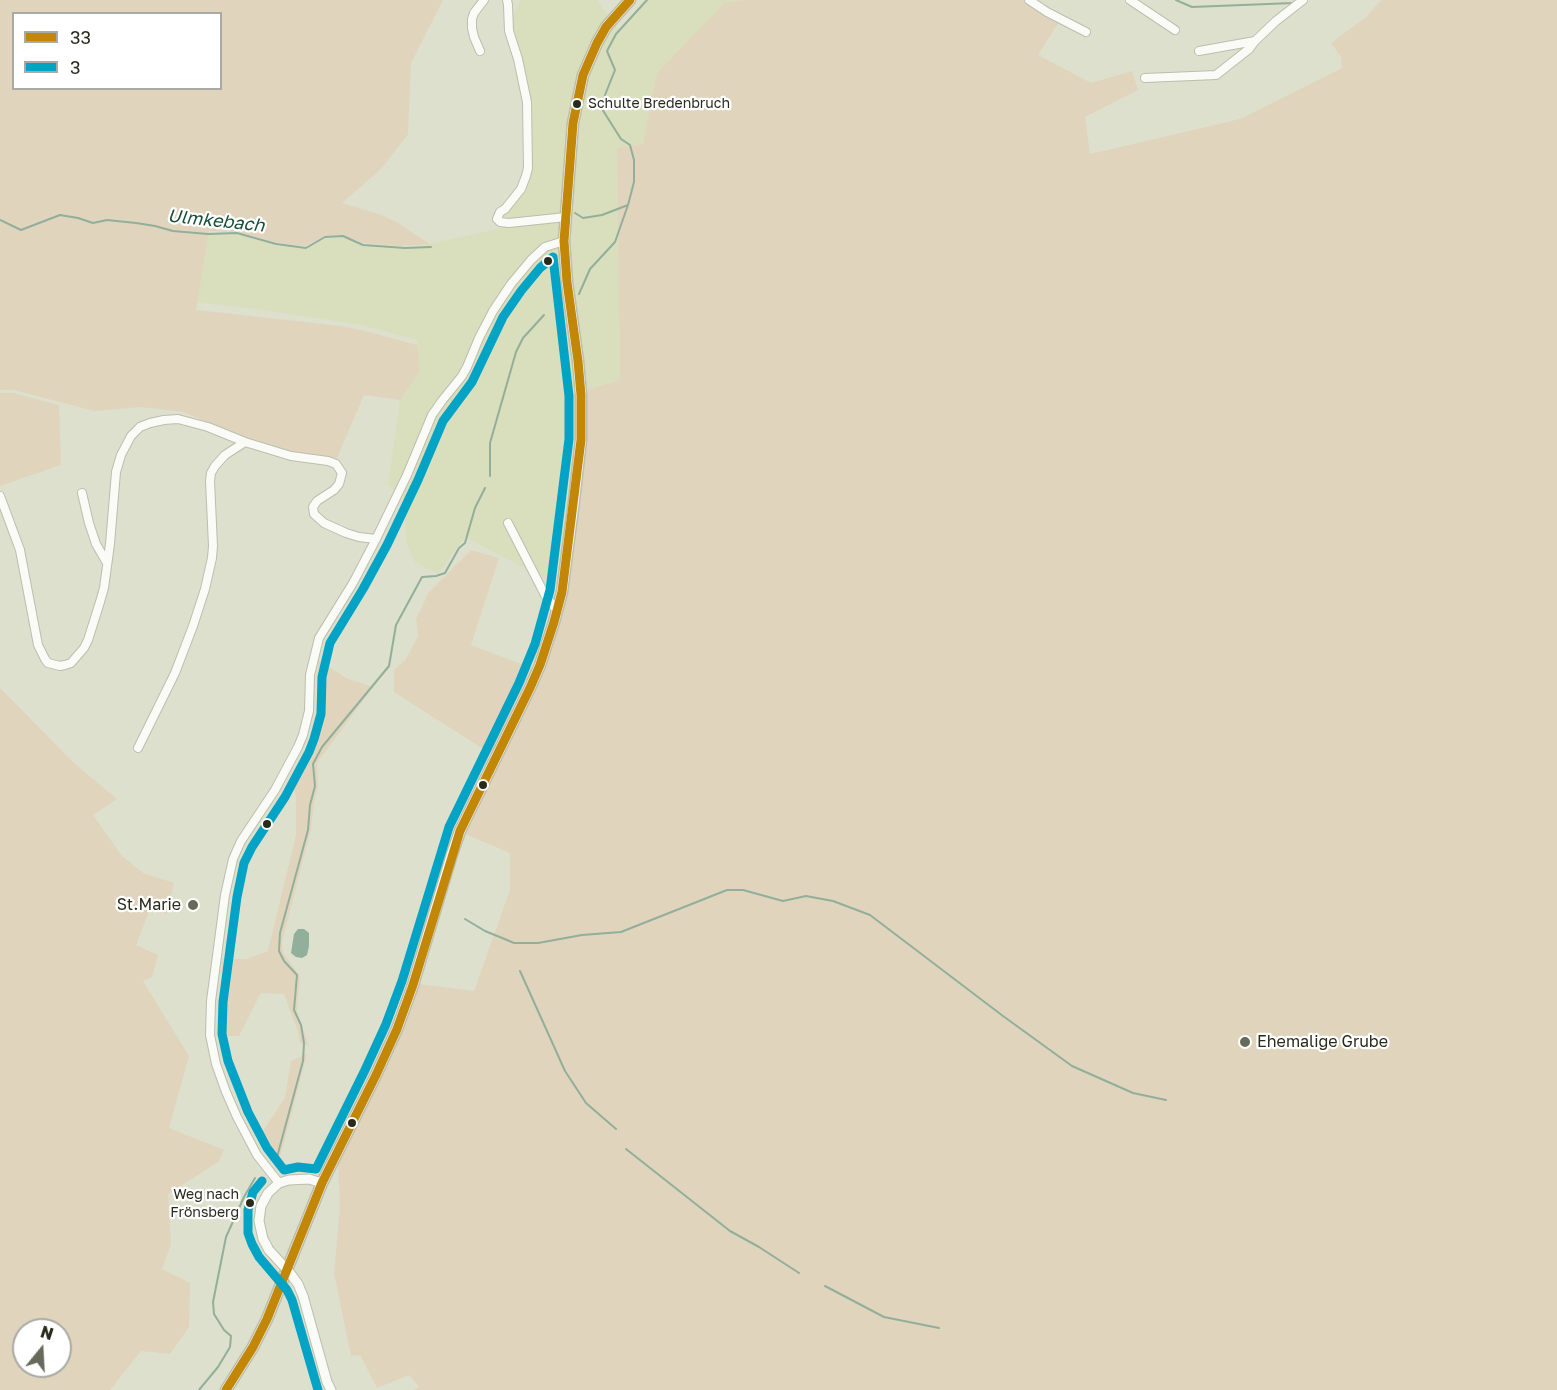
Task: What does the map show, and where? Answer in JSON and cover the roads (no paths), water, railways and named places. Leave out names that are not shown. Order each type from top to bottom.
[{"type":"main road","points":[[226,1390],[254,1347],[322,1183],[397,1029],[413,985],[460,831],[533,680],[557,611],[562,592],[574,501],[581,429],[578,361],[564,241],[573,123],[583,75],[597,43],[606,27],[630,0]]},
{"type":"street","points":[[480,51],[474,37],[472,18],[484,0]]},
{"type":"street","points":[[507,0],[509,32],[518,59],[527,102],[528,168],[521,189],[500,212],[497,219],[509,223],[566,217]]},
{"type":"street","points":[[1029,0],[1086,32]]},
{"type":"street","points":[[1130,0],[1175,30]]},
{"type":"street","points":[[1145,78],[1216,75],[1249,49],[1276,21],[1303,0]]},
{"type":"street","points":[[1199,51],[1255,41]]},
{"type":"street","points":[[279,1183],[257,1155],[237,1117],[226,1092],[210,1035],[228,874],[237,848],[280,782],[303,735],[309,711],[311,664],[319,638],[353,583],[376,539],[407,475],[432,415],[462,376],[478,338],[511,284],[540,251],[549,244],[564,241]]},
{"type":"street","points":[[0,496],[20,550],[38,645],[48,663],[60,666],[71,663],[84,648],[104,588],[117,463],[126,444],[136,430],[144,425],[154,421],[178,419],[291,456],[336,464],[342,472],[339,484],[334,490],[316,501],[313,507],[314,514],[324,523],[352,536],[376,539]]},
{"type":"street","points":[[138,748],[175,673],[206,588],[213,546],[209,492],[211,473],[219,460],[245,442]]},
{"type":"street","points":[[82,494],[96,544],[107,563]]},
{"type":"street","points":[[508,524],[545,595],[557,611]]},
{"type":"street","points":[[322,1183],[309,1179],[279,1183],[264,1198],[259,1214],[260,1230],[269,1250],[290,1273],[303,1296],[331,1390]]},
{"type":"waterway","points":[[579,294],[590,269],[615,242],[634,182],[634,160],[630,145],[621,139],[602,109],[615,70],[607,51],[616,34],[647,0]]},
{"type":"waterway","points":[[1176,0],[1192,7],[1295,2]]},
{"type":"waterway","points":[[575,213],[583,218],[602,215],[628,205]]},
{"type":"waterway","name":"Ulmkebach","points":[[0,220],[21,230],[60,215],[93,223],[107,220],[155,226],[173,231],[208,234],[237,233],[276,244],[306,248],[325,237],[343,236],[363,245],[431,247]]},
{"type":"waterway","points":[[490,476],[490,443],[516,352],[523,338],[544,315]]},
{"type":"waterway","points":[[277,1157],[303,1061],[304,1043],[301,1025],[294,1010],[297,975],[284,961],[279,951],[280,933],[308,830],[310,805],[315,786],[313,764],[322,747],[389,666],[396,625],[422,577],[445,573],[459,548],[465,543],[475,508],[485,488]]},
{"type":"waterway","points":[[465,919],[485,931],[514,943],[538,943],[582,935],[621,932],[727,890],[743,890],[783,901],[806,896],[833,901],[870,915],[1072,1066],[1133,1093],[1166,1100]]},
{"type":"waterway","points":[[520,971],[565,1071],[586,1103],[616,1129]]},
{"type":"waterway","points":[[626,1149],[730,1231],[799,1273]]},
{"type":"waterway","points":[[199,1390],[218,1367],[230,1347],[231,1336],[224,1330],[214,1314],[213,1302],[226,1237],[255,1178]]},
{"type":"waterway","points":[[825,1286],[884,1317],[939,1328]]},
{"type":"place","name":"Schulte Bredenbruch","points":[[577,104]]},
{"type":"place","name":"St.Marie","points":[[193,905]]},
{"type":"place","name":"Ehemalige Grube","points":[[1245,1042]]},
{"type":"place","name":"Weg nach Frönsberg","points":[[250,1203]]}]
